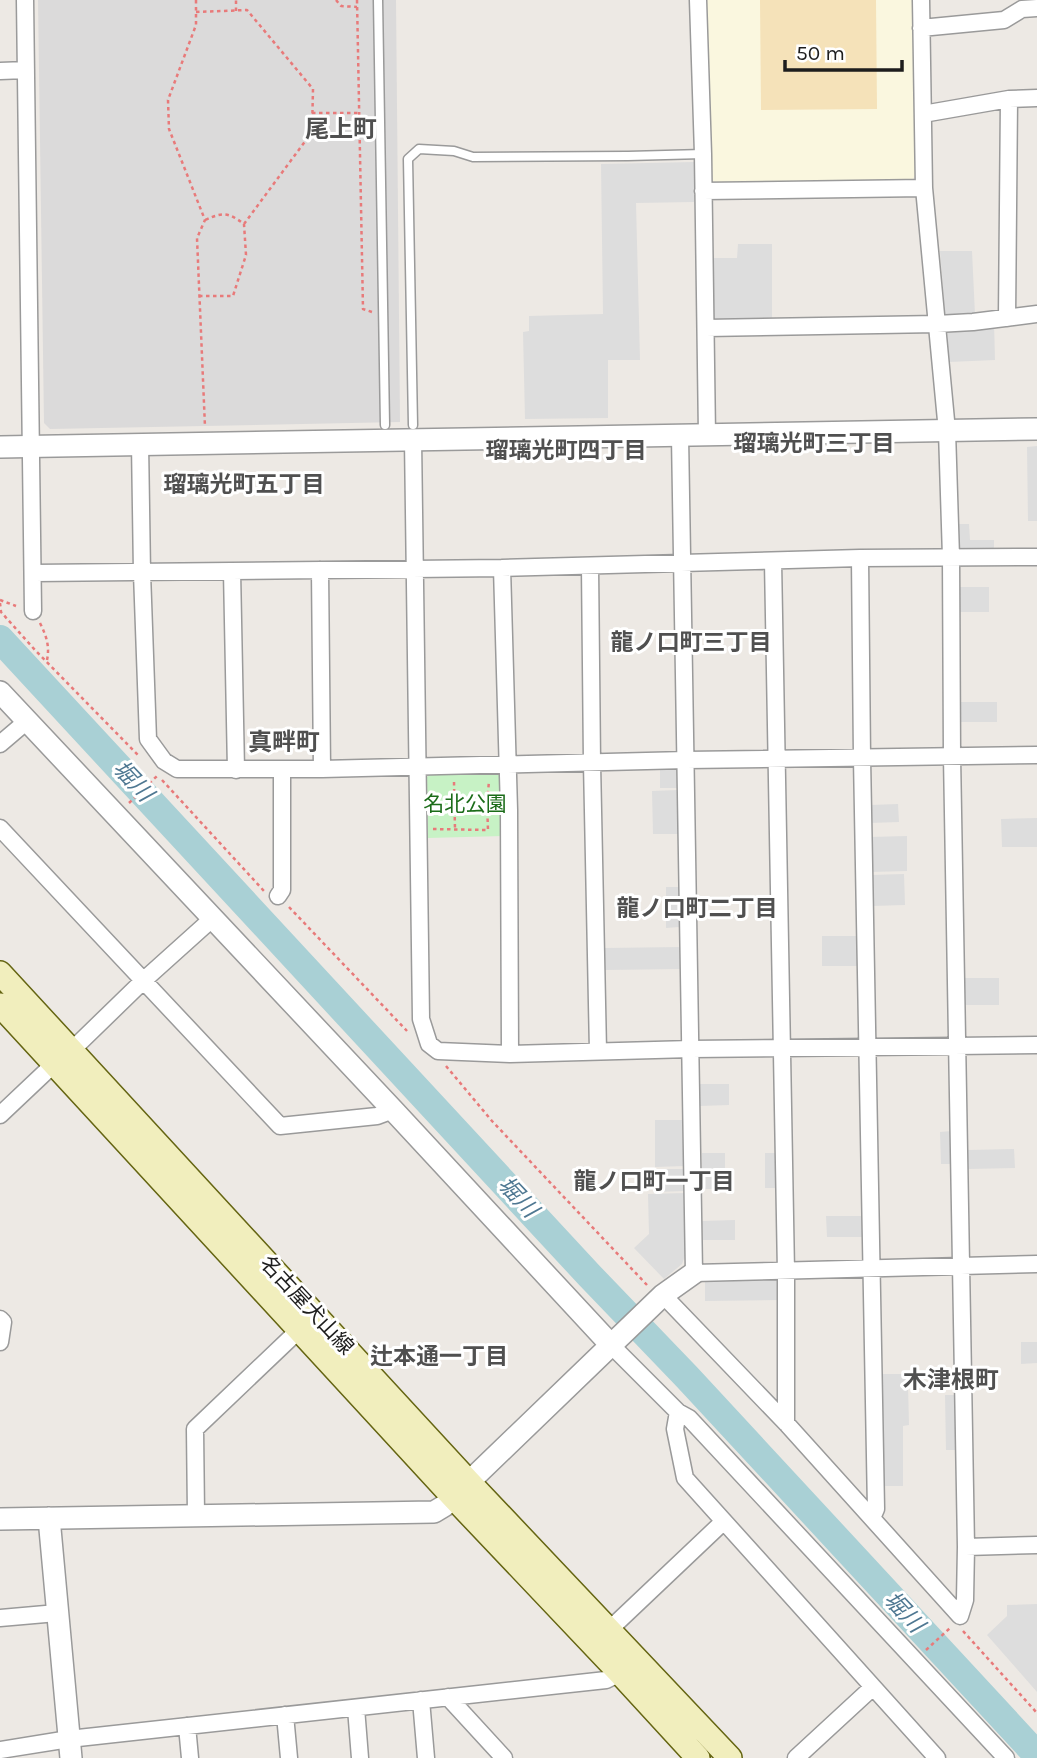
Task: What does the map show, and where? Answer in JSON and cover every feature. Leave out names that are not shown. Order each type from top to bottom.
[{"type":"main road","name":"名古屋犬山線","points":[[0,973],[63,1057],[300,1329],[461,1489],[609,1630],[730,1758]]},
{"type":"main road","name":"名古屋犬山線","points":[[0,1006],[63,1057],[461,1489],[620,1673],[698,1758]]},
{"type":"street","points":[[25,0],[33,611]]},
{"type":"street","points":[[698,0],[707,435]]},
{"type":"street","points":[[654,1298],[786,1423],[960,1616],[965,1600],[966,1546],[951,557],[947,431],[924,188],[921,0]]},
{"type":"street","points":[[921,28],[1004,20],[1022,9],[1037,8]]},
{"type":"street","points":[[0,71],[26,70]]},
{"type":"street","points":[[923,114],[1009,99],[1037,99]]},
{"type":"street","points":[[1007,318],[1009,99]]},
{"type":"street","points":[[703,191],[924,188]]},
{"type":"street","points":[[706,327],[937,324],[1037,314]]},
{"type":"street","points":[[0,447],[413,432],[680,436],[1037,429]]},
{"type":"street","points":[[413,432],[421,1019],[429,1044],[438,1051],[510,1054],[1037,1045]]},
{"type":"street","points":[[680,436],[694,1273]]},
{"type":"street","points":[[140,443],[148,739],[164,761],[177,769],[322,769],[1037,755]]},
{"type":"street","points":[[33,573],[502,568],[860,558],[1037,557]]},
{"type":"street","points":[[860,558],[876,1509],[872,1518]]},
{"type":"street","points":[[774,561],[786,1272],[786,1423]]},
{"type":"street","points":[[590,566],[598,1051]]},
{"type":"street","points":[[502,568],[509,810],[510,1054]]},
{"type":"street","points":[[320,570],[322,769]]},
{"type":"street","points":[[232,571],[236,770]]},
{"type":"street","points":[[0,692],[393,1110],[617,1339],[678,1412],[689,1418],[1006,1758]]},
{"type":"street","points":[[0,744],[27,721]]},
{"type":"street","points":[[278,896],[282,890],[282,769]]},
{"type":"street","points":[[0,828],[280,1126],[377,1116],[393,1110]]},
{"type":"street","points":[[0,1115],[213,918]]},
{"type":"street","points":[[0,1519],[434,1512],[444,1506],[617,1339],[654,1298],[694,1273],[1037,1264]]},
{"type":"street","points":[[0,1319],[3,1322],[0,1342]]},
{"type":"street","points":[[196,1515],[195,1429],[300,1329]]},
{"type":"street","points":[[678,1412],[675,1429],[685,1478],[937,1758]]},
{"type":"street","points":[[49,1518],[70,1749]]},
{"type":"street","points":[[609,1630],[723,1522]]},
{"type":"street","points":[[966,1546],[1037,1545]]},
{"type":"street","points":[[0,1618],[57,1613]]},
{"type":"street","points":[[0,1750],[70,1749],[187,1726],[606,1680],[620,1673]]},
{"type":"street","points":[[796,1758],[873,1688]]},
{"type":"street","points":[[448,1697],[497,1754]]},
{"type":"street","points":[[421,1700],[426,1758]]},
{"type":"street","points":[[356,1707],[360,1758]]},
{"type":"street","points":[[285,1715],[289,1758]]},
{"type":"street","points":[[187,1726],[190,1758]]},
{"type":"lane","points":[[378,0],[384,425]]},
{"type":"lane","points":[[413,432],[408,159],[419,149],[454,151],[473,157],[703,154]]},
{"type":"path","points":[[196,0],[197,25],[168,100],[169,129],[205,220]]},
{"type":"path","points":[[236,0],[236,11]]},
{"type":"path","points":[[336,0],[341,6],[357,7]]},
{"type":"path","points":[[357,0],[363,309],[383,315]]},
{"type":"path","points":[[196,12],[247,10],[313,89],[312,132],[244,224],[246,255],[233,296],[200,296]]},
{"type":"path","points":[[312,113],[359,113]]},
{"type":"path","points":[[205,428],[197,238],[205,220],[217,215],[233,216],[244,224]]},
{"type":"path","points":[[0,603],[1,612],[35,650],[139,756]]},
{"type":"path","points":[[127,805],[158,775],[266,893],[278,896],[410,1034]]},
{"type":"path","points":[[433,829],[488,830],[489,780]]},
{"type":"path","points":[[454,782],[455,830]]},
{"type":"path","points":[[419,809],[487,803],[509,810]]},
{"type":"path","points":[[442,1062],[492,1121],[654,1298]]},
{"type":"path","points":[[919,1657],[955,1623]]},
{"type":"shaded area","points":[[38,0],[396,0],[400,422],[50,429],[44,423]]},
{"type":"shaded area","points":[[706,0],[913,0],[916,173],[913,179],[715,183],[710,178]]},
{"type":"shaded area","points":[[694,162],[694,202],[636,203],[640,360],[608,360],[608,418],[525,419],[523,332],[529,331],[529,316],[603,314],[601,164]]},
{"type":"shaded area","points":[[738,244],[772,244],[772,321],[719,322],[714,319],[711,258],[737,258]]},
{"type":"shaded area","points":[[940,251],[972,251],[975,315],[951,318],[945,315]]},
{"type":"shaded area","points":[[994,322],[995,360],[949,362],[947,331],[951,327]]},
{"type":"shaded area","points":[[1037,446],[1037,521],[1028,521],[1027,447]]},
{"type":"shaded area","points":[[957,524],[969,524],[970,540],[994,540],[994,549],[961,550],[957,545]]},
{"type":"shaded area","points":[[958,587],[989,587],[989,612],[958,612]]},
{"type":"shaded area","points":[[960,702],[997,702],[997,722],[960,722]]},
{"type":"shaded area","points":[[674,767],[678,771],[678,788],[660,788],[660,768]]},
{"type":"shaded area","points":[[678,790],[678,834],[653,834],[652,791]]},
{"type":"shaded area","points":[[898,804],[899,822],[870,823],[870,805]]},
{"type":"shaded area","points":[[1037,818],[1037,847],[1002,847],[1001,819]]},
{"type":"shaded area","points":[[907,836],[907,871],[871,872],[870,837]]},
{"type":"shaded area","points":[[904,874],[905,905],[871,906],[870,875]]},
{"type":"shaded area","points":[[666,887],[679,887],[679,927],[666,928]]},
{"type":"shaded area","points":[[822,936],[861,936],[861,966],[822,966]]},
{"type":"shaded area","points":[[681,947],[681,969],[605,970],[605,948]]},
{"type":"shaded area","points":[[965,978],[999,978],[999,1005],[965,1005]]},
{"type":"shaded area","points":[[700,1084],[729,1084],[729,1105],[700,1106]]},
{"type":"shaded area","points":[[655,1120],[684,1120],[685,1166],[655,1167]]},
{"type":"shaded area","points":[[952,1131],[952,1164],[941,1164],[940,1132]]},
{"type":"shaded area","points":[[1014,1149],[1015,1168],[968,1169],[968,1150]]},
{"type":"shaded area","points":[[702,1153],[725,1153],[725,1168],[730,1169],[731,1189],[702,1189]]},
{"type":"shaded area","points":[[765,1153],[776,1153],[777,1188],[765,1188]]},
{"type":"shaded area","points":[[655,1169],[684,1169],[684,1191],[656,1192]]},
{"type":"shaded area","points":[[685,1193],[686,1253],[682,1264],[664,1279],[634,1248],[649,1234],[648,1194]]},
{"type":"shaded area","points":[[826,1216],[865,1216],[865,1237],[827,1237]]},
{"type":"shaded area","points":[[735,1220],[735,1240],[703,1240],[702,1221]]},
{"type":"shaded area","points":[[780,1277],[780,1300],[705,1301],[705,1278]]},
{"type":"shaded area","points":[[1021,1342],[1037,1342],[1037,1363],[1021,1364]]},
{"type":"shaded area","points":[[879,1374],[912,1374],[912,1385],[908,1385],[909,1425],[903,1426],[903,1486],[881,1486]]},
{"type":"shaded area","points":[[945,1395],[955,1395],[956,1450],[946,1450]]},
{"type":"shaded area","points":[[1037,1604],[1037,1692],[987,1635],[1007,1616],[1007,1605]]},
{"type":"sand","points":[[760,0],[876,0],[877,109],[761,110]]},
{"type":"green space","name":"名北公園","points":[[435,769],[497,769],[502,776],[503,836],[428,838],[427,777]]},
{"type":"waterway","name":"堀川","points":[[0,639],[1037,1755]]},
{"type":"district","name":"尾上町","points":[[341,129]]},
{"type":"district","name":"瑠璃光町三丁目","points":[[814,443]]},
{"type":"district","name":"瑠璃光町四丁目","points":[[566,450]]},
{"type":"district","name":"瑠璃光町五丁目","points":[[244,484]]},
{"type":"district","name":"龍ノ口町三丁目","points":[[691,642]]},
{"type":"district","name":"真畔町","points":[[284,742]]},
{"type":"district","name":"龍ノ口町二丁目","points":[[697,908]]},
{"type":"district","name":"龍ノ口町一丁目","points":[[654,1181]]},
{"type":"district","name":"辻本通一丁目","points":[[439,1356]]},
{"type":"district","name":"木津根町","points":[[951,1380]]}]
